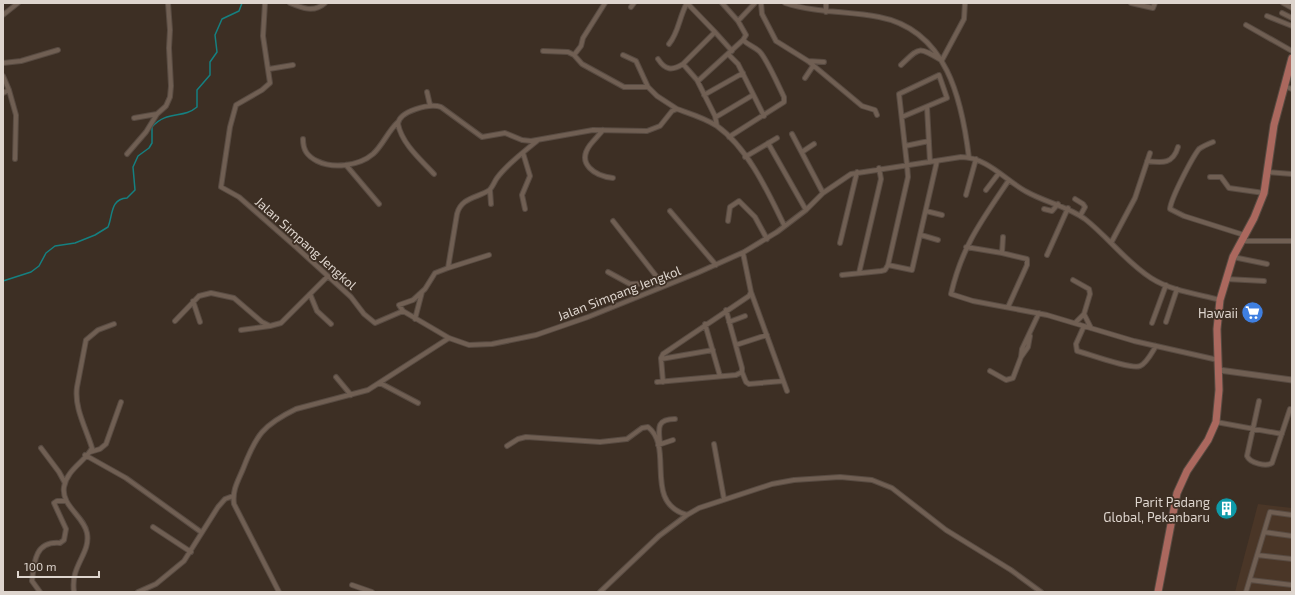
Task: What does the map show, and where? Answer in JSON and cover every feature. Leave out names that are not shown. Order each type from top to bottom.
[{"type":"main road","points":[[1158,592],[1177,493],[1187,471],[1208,440],[1216,422],[1219,370],[1217,329],[1220,300],[1233,258],[1264,193],[1274,125],[1292,58]]},
{"type":"street","points":[[3,15],[18,3]]},
{"type":"street","points":[[127,154],[146,132],[157,114],[166,106],[171,92],[168,3]]},
{"type":"street","name":"Jalan Simpang Jengkol","points":[[265,3],[263,36],[269,68],[270,83],[267,87],[236,105],[230,127],[221,187],[239,196],[328,276],[375,323],[403,311],[449,338],[469,345],[536,335],[588,317],[662,285],[716,265],[743,252],[767,239],[806,210],[823,193],[844,178],[857,172],[879,168],[969,158],[976,159],[1028,193],[1068,208],[1080,216],[1146,275],[1177,289],[1220,300]]},
{"type":"street","points":[[290,3],[303,5],[308,10],[315,9],[325,3]]},
{"type":"street","points":[[574,54],[581,46],[583,38],[605,3]]},
{"type":"street","points":[[669,44],[676,34],[680,16],[687,3],[715,32],[730,52],[743,73],[764,116]]},
{"type":"street","points":[[698,81],[743,40],[746,32],[722,3]]},
{"type":"street","points":[[738,21],[755,3]]},
{"type":"street","points":[[760,3],[762,14],[776,41],[808,61],[862,106],[875,110],[877,115]]},
{"type":"street","points":[[785,3],[826,12],[880,17],[898,22],[913,31],[938,53],[959,98],[964,117],[969,158]]},
{"type":"street","points":[[826,3],[826,12]]},
{"type":"street","points":[[942,60],[964,19],[965,3]]},
{"type":"street","points":[[1131,3],[1153,8],[1155,3]]},
{"type":"street","points":[[1283,3],[1292,8]]},
{"type":"street","points":[[1282,13],[1292,18]]},
{"type":"street","points":[[1267,16],[1292,26]]},
{"type":"street","points":[[1246,25],[1292,51]]},
{"type":"street","points":[[658,59],[668,69],[673,70],[683,64],[715,32]]},
{"type":"street","points":[[729,137],[780,107],[784,102],[784,97],[759,51],[748,46],[743,40]]},
{"type":"street","points":[[3,63],[21,61],[58,50]]},
{"type":"street","points":[[543,50],[559,50],[574,54],[582,64],[620,86],[628,88],[648,87]]},
{"type":"street","points":[[901,65],[916,51],[924,50],[942,60]]},
{"type":"street","points":[[623,55],[636,61],[648,87],[657,96],[678,109],[701,117],[717,126],[729,137],[761,180],[784,225]]},
{"type":"street","points":[[808,61],[824,62]]},
{"type":"street","points":[[683,64],[698,81],[716,117],[717,126]]},
{"type":"street","points":[[269,68],[293,65]]},
{"type":"street","points":[[805,78],[813,66]]},
{"type":"street","points":[[704,95],[743,73]]},
{"type":"street","points":[[842,275],[882,271],[885,270],[888,265],[908,177],[899,94],[939,75],[947,98],[902,117]]},
{"type":"street","points":[[3,76],[9,90],[16,115],[15,159]]},
{"type":"street","points":[[1284,86],[1292,89]]},
{"type":"street","points":[[3,93],[9,90]]},
{"type":"street","points":[[427,92],[430,105]]},
{"type":"street","points":[[716,117],[753,94]]},
{"type":"street","points":[[303,139],[305,150],[311,157],[330,166],[346,165],[371,155],[405,115],[430,105],[446,110],[482,137],[505,133],[524,140],[538,140],[585,131],[603,130],[619,132],[653,129],[660,126],[672,111],[678,109]]},
{"type":"street","points":[[927,107],[930,162]]},
{"type":"street","points":[[134,118],[157,114]]},
{"type":"street","points":[[398,122],[401,135],[434,174]]},
{"type":"street","points":[[603,130],[588,150],[587,161],[590,169],[595,174],[613,178]]},
{"type":"street","points":[[792,134],[823,193]]},
{"type":"street","points":[[745,157],[777,138]]},
{"type":"street","points":[[448,268],[458,209],[468,200],[490,190],[502,172],[538,140]]},
{"type":"street","points":[[905,146],[929,141]]},
{"type":"street","points":[[1213,142],[1202,147],[1197,153],[1183,178],[1170,209],[1184,216],[1243,238],[1292,241]]},
{"type":"street","points":[[768,143],[806,210]]},
{"type":"street","points":[[802,152],[814,144]]},
{"type":"street","points":[[1147,161],[1160,163],[1169,162],[1175,155],[1178,147]]},
{"type":"street","points":[[523,153],[530,176],[522,195],[525,209]]},
{"type":"street","points":[[1111,243],[1135,198],[1150,153]]},
{"type":"street","points":[[966,195],[976,159]]},
{"type":"street","points":[[888,265],[912,270],[937,161]]},
{"type":"street","points":[[346,165],[379,204]]},
{"type":"street","points":[[859,273],[881,179],[879,168]]},
{"type":"street","points":[[840,243],[857,172]]},
{"type":"street","points":[[1268,172],[1292,174]]},
{"type":"street","points":[[986,190],[999,173]]},
{"type":"street","points":[[1210,177],[1221,177],[1230,188],[1264,193]]},
{"type":"street","points":[[1009,180],[966,247],[957,267],[951,294],[973,301],[1038,313],[1156,346],[1218,360]]},
{"type":"street","points":[[490,190],[491,204]]},
{"type":"street","points":[[1075,199],[1085,207],[1080,216]]},
{"type":"street","points":[[728,221],[730,208],[739,200],[755,217],[767,239]]},
{"type":"street","points":[[1044,210],[1052,211],[1058,204]]},
{"type":"street","points":[[1047,255],[1068,208]]},
{"type":"street","points":[[670,211],[716,265]]},
{"type":"street","points":[[926,211],[942,215]]},
{"type":"street","points":[[613,221],[662,285]]},
{"type":"street","points":[[921,235],[938,240]]},
{"type":"street","points":[[1002,237],[1002,253]]},
{"type":"street","points":[[966,247],[1025,258],[1028,262],[1008,307]]},
{"type":"street","points":[[743,252],[751,292],[787,391]]},
{"type":"street","points":[[403,311],[399,305],[413,300],[422,292],[435,273],[490,255]]},
{"type":"street","points":[[1233,258],[1267,264]]},
{"type":"street","points":[[608,272],[630,284],[662,285]]},
{"type":"street","points":[[241,330],[281,323],[328,276]]},
{"type":"street","points":[[1226,279],[1264,282]]},
{"type":"street","points":[[1073,280],[1090,290],[1084,314],[1074,323]]},
{"type":"street","points":[[1152,323],[1166,285]]},
{"type":"street","points":[[1166,322],[1177,289]]},
{"type":"street","points":[[415,319],[422,292]]},
{"type":"street","points":[[663,382],[661,356],[726,310],[749,296],[751,292]]},
{"type":"street","points":[[175,320],[193,301],[207,294],[226,295],[237,300],[258,319],[270,326]]},
{"type":"street","points":[[310,294],[317,311],[331,324]]},
{"type":"street","points":[[193,301],[200,322]]},
{"type":"street","points":[[726,310],[746,382],[749,384],[784,381]]},
{"type":"street","points":[[990,372],[1006,380],[1011,380],[1015,374],[1022,349],[1030,334],[1038,313]]},
{"type":"street","points":[[1084,314],[1091,328]]},
{"type":"street","points":[[729,322],[745,316]]},
{"type":"street","points":[[90,452],[92,448],[77,404],[76,394],[79,376],[85,345],[89,337],[98,330],[114,324]]},
{"type":"street","points":[[706,324],[720,376]]},
{"type":"street","points":[[1084,326],[1076,344],[1077,351],[1126,365],[1135,367],[1142,365],[1156,346]]},
{"type":"street","points":[[736,345],[767,335]]},
{"type":"street","points":[[279,592],[234,504],[234,488],[252,446],[270,423],[296,409],[350,396],[368,390],[449,338]]},
{"type":"street","points":[[661,359],[713,350]]},
{"type":"street","points":[[1219,370],[1292,380]]},
{"type":"street","points":[[657,382],[720,376],[742,372]]},
{"type":"street","points":[[336,377],[350,396]]},
{"type":"street","points":[[380,383],[418,403]]},
{"type":"street","points":[[1260,401],[1247,458],[1263,464],[1272,463],[1290,409]]},
{"type":"street","points":[[74,592],[73,577],[85,550],[87,534],[82,520],[66,501],[63,492],[65,483],[71,472],[85,456],[90,452],[100,449],[106,444],[121,402]]},
{"type":"street","points":[[674,419],[666,419],[661,422],[659,427],[659,445],[665,498],[671,508],[687,515]]},
{"type":"street","points":[[1216,422],[1282,434]]},
{"type":"street","points":[[507,446],[518,439],[526,437],[593,442],[625,440],[647,426],[653,433],[659,445]]},
{"type":"street","points":[[659,445],[673,440]]},
{"type":"street","points":[[714,444],[724,499]]},
{"type":"street","points":[[41,448],[59,472],[65,483]]},
{"type":"street","points":[[85,456],[126,478],[201,532]]},
{"type":"street","points":[[600,592],[654,541],[687,515],[724,499],[772,484],[794,480],[840,477],[872,480],[892,488],[946,530],[1012,570],[1041,592]]},
{"type":"street","points":[[138,592],[156,584],[182,564],[191,552],[201,532],[221,503],[233,496]]},
{"type":"street","points":[[40,592],[32,580],[34,562],[42,547],[53,542],[60,543],[64,540],[66,529],[54,504],[57,501],[66,501]]},
{"type":"street","points":[[1246,592],[1270,512],[1292,515]]},
{"type":"street","points":[[153,527],[191,552]]},
{"type":"street","points":[[1264,532],[1292,536]]},
{"type":"street","points":[[1257,555],[1292,559]]},
{"type":"street","points":[[1250,580],[1292,585]]},
{"type":"street","points":[[352,585],[372,592]]},
{"type":"shaded area","points":[[1258,504],[1292,508],[1292,592],[1235,592]]},
{"type":"waterway","points":[[3,281],[31,272],[39,266],[46,253],[55,246],[75,243],[95,235],[108,227],[115,204],[118,201],[127,198],[135,190],[133,167],[138,156],[149,148],[152,143],[152,127],[163,118],[186,113],[197,107],[197,90],[210,75],[210,62],[217,52],[215,35],[222,19],[239,11],[242,3]]},
{"type":"place","name":"Hawaii","points":[[1253,313]]},
{"type":"place","name":"Parit Padang Global, Pekanbaru","points":[[1226,509]]}]
